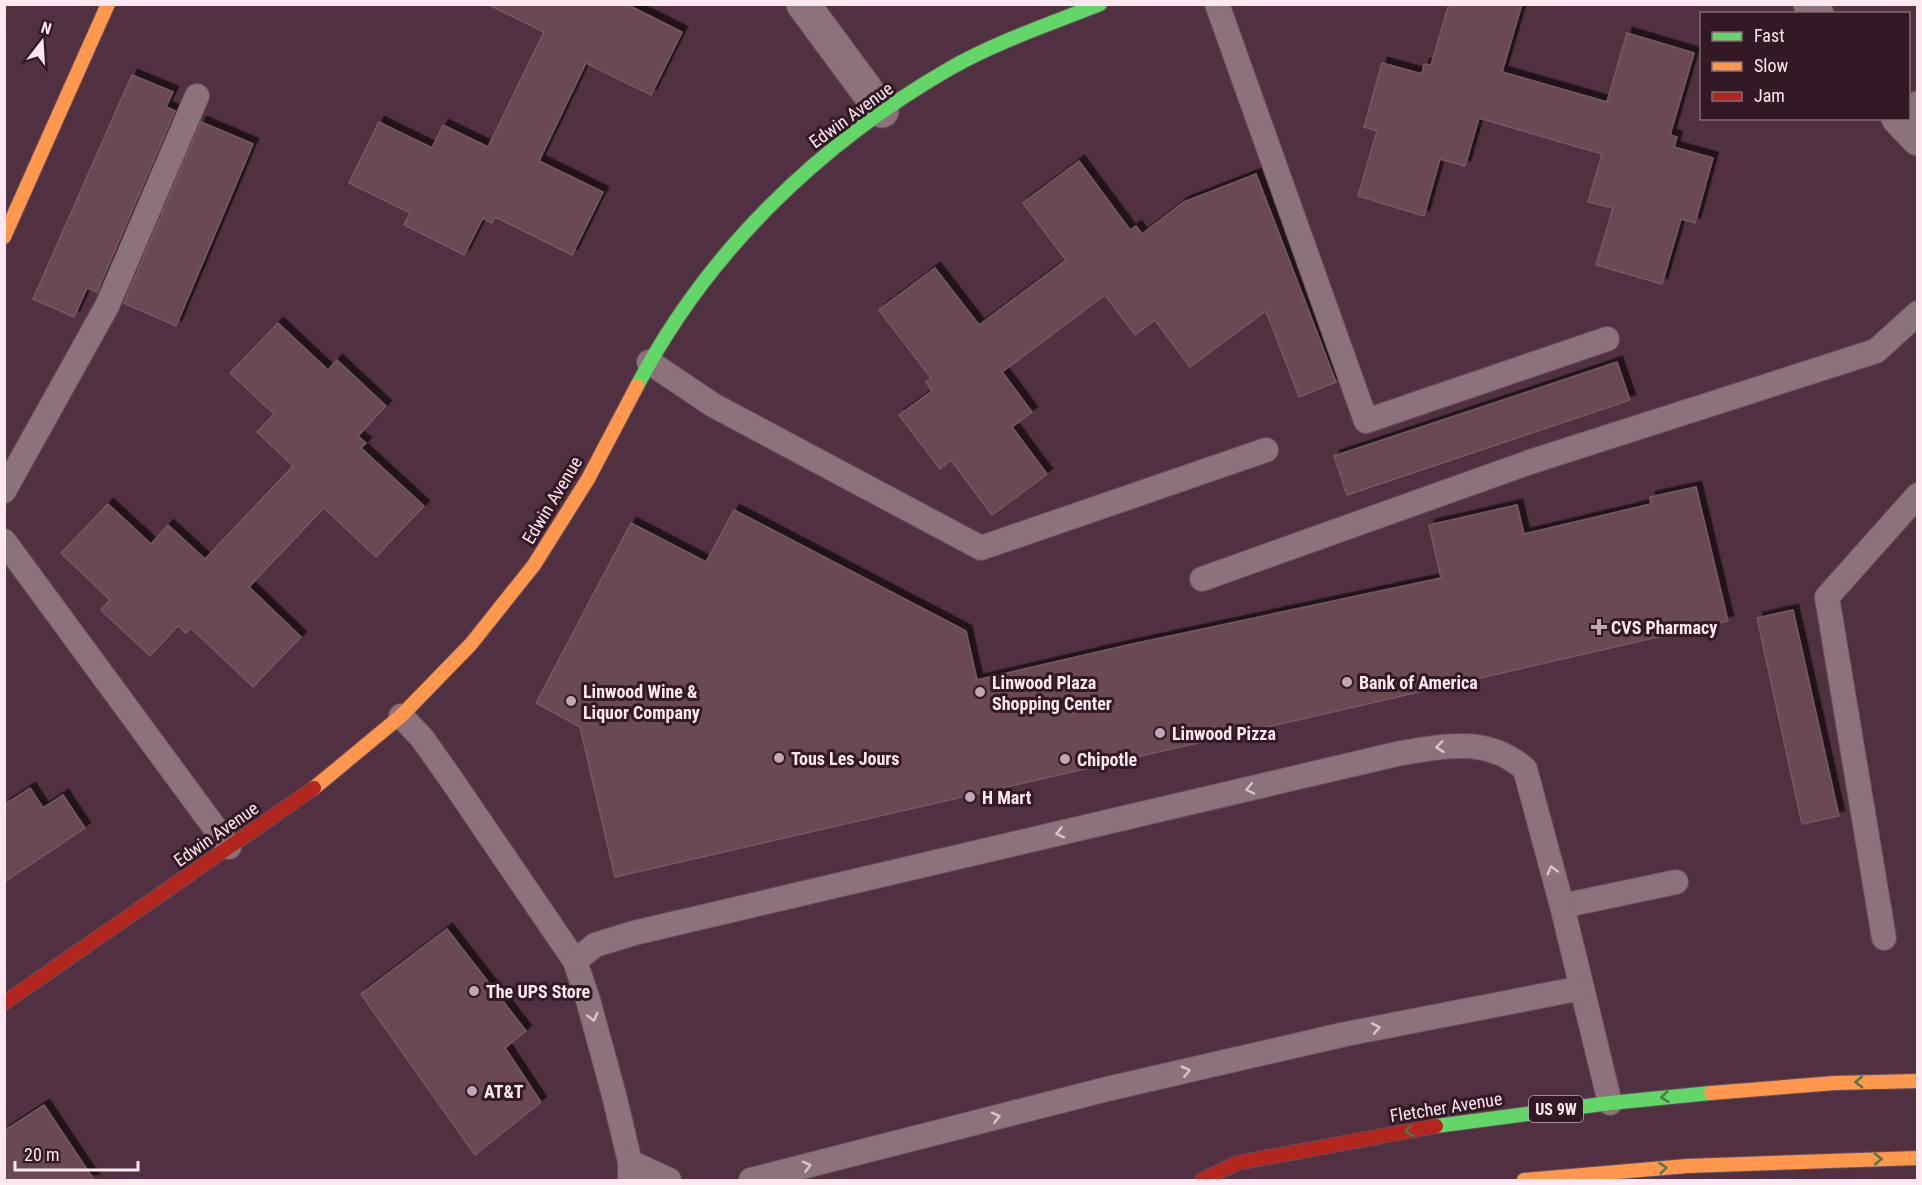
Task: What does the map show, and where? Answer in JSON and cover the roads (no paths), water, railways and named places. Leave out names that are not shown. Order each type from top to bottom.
[{"type":"main road","points":[[4,237],[108,4]]},
{"type":"main road","name":"Edwin Avenue","points":[[4,1003],[324,781],[401,716],[471,644],[534,565],[588,479],[649,362],[694,293],[756,219],[826,153],[882,111],[951,68],[999,45],[1100,4]]},
{"type":"main road","name":"Fletcher Avenue","points":[[1202,1180],[1238,1163],[1459,1122],[1610,1103],[1758,1088],[1917,1081]]},
{"type":"main road","points":[[1536,1180],[1687,1166],[1840,1170],[1917,1158]]},
{"type":"street","points":[[803,4],[882,111]]},
{"type":"lane","points":[[1217,4],[1366,421],[1607,339]]},
{"type":"lane","points":[[4,491],[107,306],[197,96]]},
{"type":"lane","points":[[1202,579],[1530,462],[1876,351],[1917,313]]},
{"type":"lane","points":[[649,362],[713,405],[981,548],[1266,450]]},
{"type":"lane","points":[[1884,938],[1827,597],[1917,495]]},
{"type":"lane","points":[[4,541],[229,847]]},
{"type":"lane","points":[[401,716],[422,738],[575,961],[588,1000],[630,1171],[669,1180]]},
{"type":"lane","points":[[575,961],[595,945],[634,933],[1401,753],[1444,746],[1468,745],[1500,753],[1525,769],[1562,906],[1610,1103]]},
{"type":"lane","points":[[1562,906],[1676,882]]},
{"type":"lane","points":[[751,1180],[1038,1106],[1323,1039],[1582,988]]},
{"type":"place","name":"CVS Pharmacy","points":[[1599,627]]},
{"type":"place","name":"Bank of America","points":[[1347,682]]},
{"type":"place","name":"Linwood Plaza Shopping Center","points":[[980,692]]},
{"type":"place","name":"Linwood Wine & Liquor Company","points":[[571,701]]},
{"type":"place","name":"Linwood Pizza","points":[[1160,733]]},
{"type":"place","name":"Tous Les Jours","points":[[779,758]]},
{"type":"place","name":"Chipotle","points":[[1065,759]]},
{"type":"place","name":"H Mart","points":[[970,797]]},
{"type":"place","name":"The UPS Store","points":[[474,991]]},
{"type":"place","name":"AT&T","points":[[472,1091]]}]
